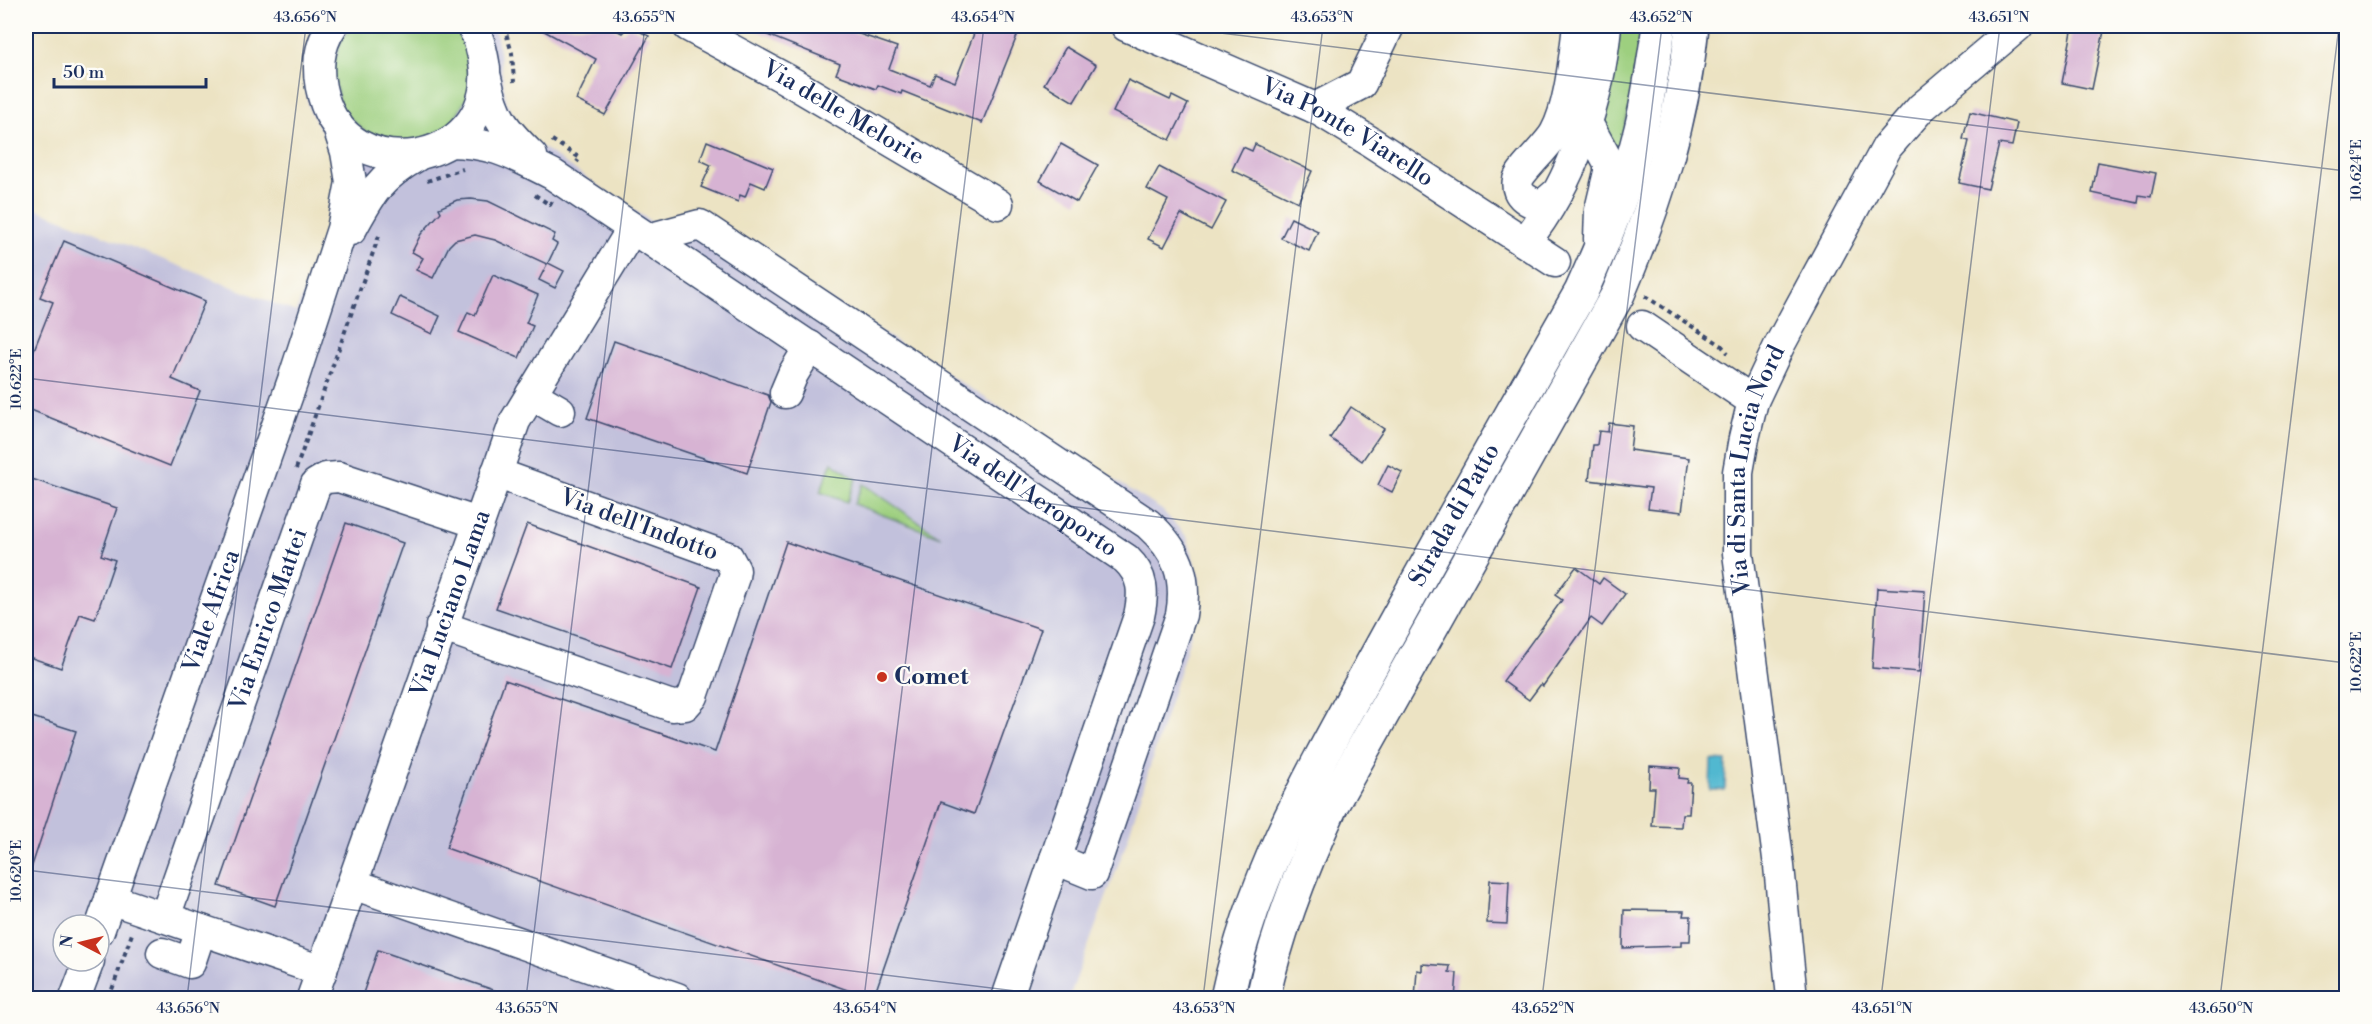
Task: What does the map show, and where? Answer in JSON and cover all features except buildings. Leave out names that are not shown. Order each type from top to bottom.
[{"type":"main road","name":"Strada di Patto","points":[[1227,999],[1238,953],[1257,893],[1297,802],[1431,556],[1581,292],[1601,249],[1619,203],[1641,130],[1659,26]]},
{"type":"main road","name":"Strada di Patto","points":[[1263,999],[1287,909],[1306,859],[1331,806],[1618,294],[1649,219],[1670,153],[1681,105],[1692,26]]},
{"type":"street","name":"Viale Africa","points":[[324,291],[350,195],[350,171],[337,124],[324,101],[318,66],[323,44],[332,26]]},
{"type":"street","name":"Viale Africa","points":[[105,913],[324,291],[350,231],[370,195],[394,169],[449,142],[472,119],[484,93],[485,74],[480,42],[472,26]]},
{"type":"street","name":"Via delle Melorie","points":[[688,26],[786,79],[998,204]]},
{"type":"street","name":"Via Ponte Viarello","points":[[1127,26],[1315,108],[1555,262]]},
{"type":"street","points":[[1315,108],[1361,84],[1389,26]]},
{"type":"street","points":[[1558,192],[1544,204],[1532,203],[1521,194],[1518,179],[1541,154],[1558,128],[1572,73],[1578,26]]},
{"type":"street","points":[[1525,242],[1542,220],[1558,192],[1587,123],[1599,73],[1606,26]]},
{"type":"street","name":"Via di Santa Lucia Nord","points":[[1792,999],[1779,866],[1738,553],[1738,472],[1753,401],[1785,335],[1887,147],[1922,108],[2018,26]]},
{"type":"street","name":"Via dell'Aeroporto","points":[[485,74],[492,105],[505,129],[552,174]]},
{"type":"street","points":[[1587,123],[1609,163],[1600,210],[1601,249]]},
{"type":"street","name":"Viale Africa","points":[[337,124],[355,142],[375,152],[403,157],[417,156]]},
{"type":"street","name":"Via dell'Aeroporto","points":[[449,142],[469,142],[496,147],[552,174],[1126,559],[1137,572],[1143,589],[1136,627],[1007,999]]},
{"type":"street","points":[[640,234],[700,225],[1148,524],[1170,549],[1182,576],[1184,600],[1173,642],[1092,874],[1055,860]]},
{"type":"street","name":"Via Luciano Lama","points":[[317,985],[441,626],[515,421],[640,234]]},
{"type":"street","points":[[1642,326],[1753,401]]},
{"type":"street","points":[[785,393],[793,374],[810,346]]},
{"type":"street","points":[[531,394],[560,411]]},
{"type":"street","name":"Via dell'Indotto","points":[[441,626],[672,706],[685,705],[693,696],[734,577],[735,570],[728,557],[496,472]]},
{"type":"street","name":"Via Enrico Mattei","points":[[165,917],[316,484],[326,478],[339,477],[478,524]]},
{"type":"street","points":[[1136,627],[1173,642]]},
{"type":"street","points":[[353,884],[677,999]]},
{"type":"street","points":[[110,900],[201,930],[317,985]]},
{"type":"street","points":[[162,953],[190,963],[201,930]]},
{"type":"street","points":[[75,999],[84,973]]},
{"type":"shaded area","points":[[316,26],[491,26],[497,37],[506,102],[527,137],[659,227],[697,215],[1162,510],[1187,537],[1200,581],[1190,637],[1126,844],[1069,998],[26,998],[26,205],[296,312],[339,196],[333,151],[309,109],[304,83],[303,57]]},
{"type":"green space","points":[[352,26],[453,26],[463,39],[471,59],[471,91],[450,126],[413,144],[372,138],[341,110],[332,69],[341,40]]},
{"type":"green space","points":[[1616,26],[1645,26],[1638,71],[1618,154],[1597,123]]},
{"type":"green space","points":[[832,462],[856,479],[847,502],[820,492]]},
{"type":"green space","points":[[863,484],[941,537],[854,504]]},
{"type":"water","points":[[1711,760],[1726,761],[1725,790],[1710,790]]},
{"type":"place","name":"Comet","points":[[882,677]]}]
